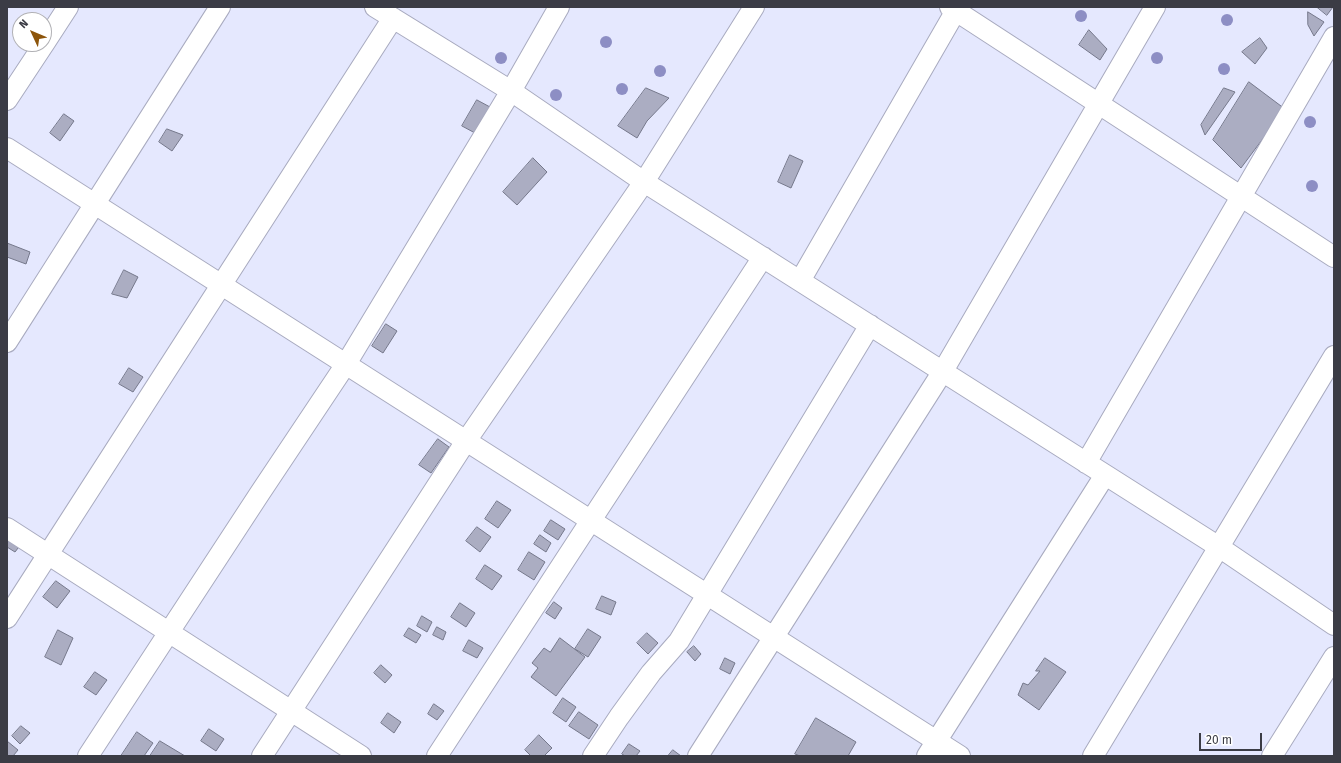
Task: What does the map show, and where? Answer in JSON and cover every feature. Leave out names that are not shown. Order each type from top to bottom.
[{"type":"street","points":[[52,32],[68,7]]},
{"type":"street","points":[[7,342],[220,7]]},
{"type":"street","points":[[376,7],[511,91],[644,182],[1219,547],[1334,625]]},
{"type":"street","points":[[88,756],[346,364],[511,91],[559,7]]},
{"type":"street","points":[[262,756],[466,441],[644,182],[754,7]]},
{"type":"street","points":[[698,756],[943,371],[1155,7]]},
{"type":"street","points":[[800,281],[955,8],[1334,257]]},
{"type":"street","points":[[7,618],[393,18]]},
{"type":"street","points":[[1086,463],[1334,37]]},
{"type":"street","points":[[7,100],[39,52]]},
{"type":"street","points":[[7,148],[707,594],[773,637],[931,748],[960,756]]},
{"type":"street","points":[[437,756],[763,257]]},
{"type":"street","points":[[593,756],[646,679],[679,641],[870,325]]},
{"type":"street","points":[[1093,756],[1334,356]]},
{"type":"street","points":[[931,748],[1105,475]]},
{"type":"street","points":[[7,528],[360,756]]},
{"type":"street","points":[[1272,756],[1334,657]]},
{"type":"building","points":[[1317,7],[1333,7],[1327,15]]},
{"type":"building","points":[[1308,12],[1324,22],[1314,36],[1308,25]]},
{"type":"building","points":[[1089,30],[1107,49],[1100,60],[1079,45]]},
{"type":"building","points":[[1260,38],[1267,48],[1255,64],[1242,52]]},
{"type":"building","points":[[1249,82],[1285,109],[1241,168],[1213,140]]},
{"type":"building","points":[[646,88],[669,98],[647,121],[637,138],[618,126]]},
{"type":"building","points":[[1224,88],[1235,92],[1205,135],[1201,125]]},
{"type":"building","points":[[477,100],[490,107],[475,133],[462,126]]},
{"type":"building","points":[[64,114],[74,121],[60,141],[50,133]]},
{"type":"building","points":[[167,129],[183,135],[172,151],[159,142]]},
{"type":"building","points":[[790,155],[803,161],[791,188],[778,182]]},
{"type":"building","points":[[533,158],[547,172],[517,205],[503,192]]},
{"type":"building","points":[[7,243],[30,252],[26,264],[7,257]]},
{"type":"building","points":[[124,270],[138,277],[127,298],[112,294]]},
{"type":"building","points":[[386,324],[397,331],[383,353],[372,346]]},
{"type":"building","points":[[129,368],[143,377],[133,392],[119,384]]},
{"type":"building","points":[[438,439],[449,447],[431,473],[419,465]]},
{"type":"building","points":[[497,501],[511,510],[498,528],[485,519]]},
{"type":"building","points":[[551,520],[565,529],[558,540],[544,531]]},
{"type":"building","points":[[477,527],[491,537],[480,552],[466,541]]},
{"type":"building","points":[[7,533],[22,543],[15,552],[7,547]]},
{"type":"building","points":[[540,535],[551,543],[546,552],[534,544]]},
{"type":"building","points":[[529,552],[545,562],[534,580],[518,570]]},
{"type":"building","points":[[485,565],[502,576],[492,590],[476,579]]},
{"type":"building","points":[[56,581],[70,591],[57,608],[43,597]]},
{"type":"building","points":[[602,596],[616,602],[611,615],[596,609]]},
{"type":"building","points":[[554,602],[562,608],[555,619],[546,613]]},
{"type":"building","points":[[460,603],[475,613],[466,627],[451,617]]},
{"type":"building","points":[[422,616],[432,622],[427,632],[417,626]]},
{"type":"building","points":[[437,627],[446,632],[443,640],[433,635]]},
{"type":"building","points":[[409,628],[421,635],[416,643],[404,636]]},
{"type":"building","points":[[588,629],[601,637],[588,657],[575,649]]},
{"type":"building","points":[[58,630],[73,638],[61,665],[45,657]]},
{"type":"building","points":[[647,633],[658,643],[648,654],[637,643]]},
{"type":"building","points":[[560,638],[585,657],[556,696],[531,677],[538,668],[532,663],[544,648],[550,652]]},
{"type":"building","points":[[469,640],[483,648],[477,658],[463,651]]},
{"type":"building","points":[[694,646],[701,654],[695,661],[687,652]]},
{"type":"building","points":[[725,658],[735,663],[730,674],[720,669]]},
{"type":"building","points":[[1045,658],[1066,672],[1039,710],[1018,695],[1023,683],[1028,685],[1040,671],[1036,671]]},
{"type":"building","points":[[381,665],[392,675],[385,683],[374,673]]},
{"type":"building","points":[[95,672],[107,680],[96,695],[84,687]]},
{"type":"building","points":[[563,698],[576,707],[566,722],[553,713]]},
{"type":"building","points":[[434,704],[444,711],[437,720],[428,714]]},
{"type":"building","points":[[579,712],[598,725],[589,739],[569,726]]},
{"type":"building","points":[[388,713],[401,722],[394,733],[381,723]]},
{"type":"building","points":[[816,718],[856,742],[848,756],[800,756],[795,754]]},
{"type":"building","points":[[21,726],[30,733],[20,744],[12,736]]},
{"type":"building","points":[[209,729],[224,739],[216,751],[201,741]]},
{"type":"building","points":[[137,732],[153,743],[144,756],[121,756]]},
{"type":"building","points":[[539,735],[552,748],[544,756],[531,756],[525,750]]},
{"type":"building","points":[[7,741],[18,750],[13,756],[7,756]]},
{"type":"building","points":[[160,741],[185,756],[150,756]]},
{"type":"building","points":[[629,744],[640,751],[636,756],[625,756],[622,754]]},
{"type":"building","points":[[673,750],[681,756],[668,756]]}]
